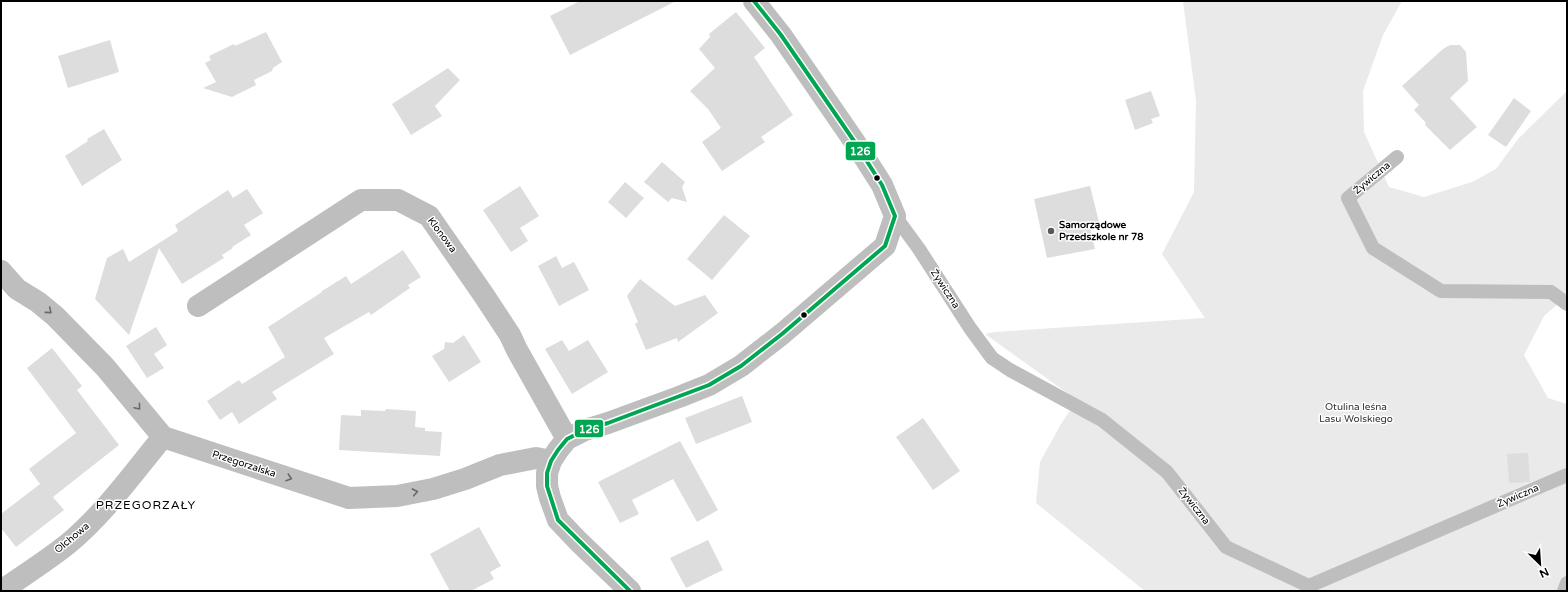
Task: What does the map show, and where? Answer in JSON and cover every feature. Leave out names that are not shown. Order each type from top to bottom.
[{"type":"street","points":[[630,591],[558,520],[547,486],[547,473],[551,461],[558,450],[567,439],[585,430],[685,395],[709,385],[741,366],[782,334],[885,246],[895,216],[882,185],[854,141],[781,35],[754,1]]},
{"type":"street","name":"Klonowa","points":[[198,306],[362,200],[398,200],[429,216],[468,271],[510,335],[567,439]]},
{"type":"street","points":[[1,271],[17,289],[38,302],[55,316],[105,367],[163,437]]},
{"type":"street","name":"Przegorzalska","points":[[163,437],[349,498],[397,496],[433,489],[465,479],[500,465],[536,458],[551,461]]},
{"type":"street","name":"Olchowa","points":[[1,591],[69,543],[88,526],[163,437]]},
{"type":"lane","name":"Żywiczna","points":[[1398,157],[1348,198],[1373,248],[1441,290],[1551,292],[1567,304]]},
{"type":"lane","name":"Żywiczna","points":[[895,216],[919,249],[970,328],[992,358],[1010,370],[1102,420],[1161,467],[1167,472],[1226,547],[1309,586],[1567,475]]},
{"type":"lane","points":[[1564,591],[1567,583]]},
{"type":"green space","name":"Otulina leśna Lasu Wolskiego","points":[[1183,1],[1402,1],[1383,35],[1363,91],[1364,132],[1389,187],[1424,197],[1472,182],[1496,169],[1518,139],[1567,91],[1567,296],[1544,316],[1524,355],[1548,398],[1567,404],[1567,591],[1145,591],[1036,503],[1040,462],[1061,424],[1077,400],[985,334],[994,332],[1205,318],[1162,254],[1194,192],[1196,101]]},
{"type":"building","points":[[580,1],[676,1],[570,55],[550,16]]},
{"type":"building","points":[[736,12],[765,48],[754,57],[793,115],[761,137],[765,142],[722,171],[702,142],[721,128],[708,109],[690,91],[715,68],[699,49],[710,37],[709,34]]},
{"type":"building","points":[[266,32],[282,62],[273,68],[272,71],[254,80],[256,85],[232,97],[203,88],[216,82],[205,63],[211,60],[209,56],[234,44],[235,46]]},
{"type":"building","points":[[110,40],[119,72],[68,88],[58,56]]},
{"type":"building","points":[[1450,45],[1460,45],[1466,52],[1468,81],[1450,98],[1477,127],[1450,150],[1425,125],[1426,123],[1414,110],[1419,105],[1402,86],[1443,49]]},
{"type":"building","points":[[448,68],[460,80],[435,106],[442,116],[411,135],[392,104]]},
{"type":"building","points":[[1151,91],[1160,116],[1151,119],[1153,123],[1135,130],[1125,100]]},
{"type":"building","points":[[1514,98],[1531,111],[1506,147],[1488,135]]},
{"type":"building","points":[[104,129],[122,160],[82,186],[65,156],[88,141],[87,139]]},
{"type":"building","points":[[662,162],[685,182],[682,187],[687,202],[672,198],[668,202],[644,182]]},
{"type":"building","points":[[625,182],[644,198],[626,218],[608,202]]},
{"type":"building","points":[[520,186],[539,216],[520,228],[528,241],[511,252],[483,210]]},
{"type":"building","points":[[1090,186],[1099,222],[1089,224],[1095,249],[1047,258],[1034,199]]},
{"type":"building","points":[[247,189],[263,213],[244,225],[251,235],[222,255],[224,258],[182,284],[159,248],[129,335],[95,299],[107,258],[123,249],[129,262],[178,231],[175,225],[228,190],[233,198]]},
{"type":"building","points":[[724,215],[750,236],[712,280],[687,259]]},
{"type":"building","points":[[403,250],[421,277],[408,285],[410,288],[371,315],[369,312],[324,338],[334,354],[272,392],[277,399],[239,424],[232,412],[220,420],[207,401],[239,380],[242,384],[285,357],[268,327],[346,276],[351,284]]},
{"type":"building","points":[[556,256],[562,268],[574,262],[589,290],[559,306],[538,266]]},
{"type":"building","points":[[640,279],[675,306],[705,295],[718,313],[678,342],[677,338],[646,350],[635,324],[638,322],[627,296]]},
{"type":"building","points":[[156,327],[167,345],[154,354],[164,368],[147,378],[126,346]]},
{"type":"building","points":[[464,335],[481,362],[449,382],[432,356],[444,349],[445,342],[453,343]]},
{"type":"building","points":[[562,340],[569,351],[588,340],[608,372],[572,394],[545,349]]},
{"type":"building","points":[[52,348],[82,386],[77,390],[119,445],[53,497],[64,510],[16,547],[1,528],[1,514],[40,484],[29,469],[76,433],[27,368]]},
{"type":"building","points":[[742,396],[752,422],[696,444],[685,418]]},
{"type":"building","points":[[386,409],[416,411],[415,427],[425,428],[425,431],[442,432],[440,456],[339,450],[341,415],[361,416],[361,410],[385,411]]},
{"type":"building","points":[[923,418],[960,471],[933,490],[896,437]]},
{"type":"building","points":[[680,441],[718,510],[697,522],[673,479],[632,500],[639,514],[620,523],[598,482]]},
{"type":"building","points":[[1528,453],[1530,482],[1509,483],[1507,454]]},
{"type":"building","points":[[479,527],[501,566],[490,572],[494,579],[471,591],[450,591],[430,554]]},
{"type":"building","points":[[708,540],[723,570],[686,588],[670,558]]},
{"type":"transit line","name":"126","points":[[630,591],[558,520],[547,486],[547,473],[551,461],[558,450],[567,439],[585,430],[608,423],[709,385],[741,366],[782,334],[885,246],[895,216],[882,185],[854,141],[781,35],[754,1]]},
{"type":"place","name":"Samorządowe Przedszkole nr 78","points":[[1051,231]]},
{"type":"district","name":"PRZEGORZAŁY","points":[[146,505]]}]
